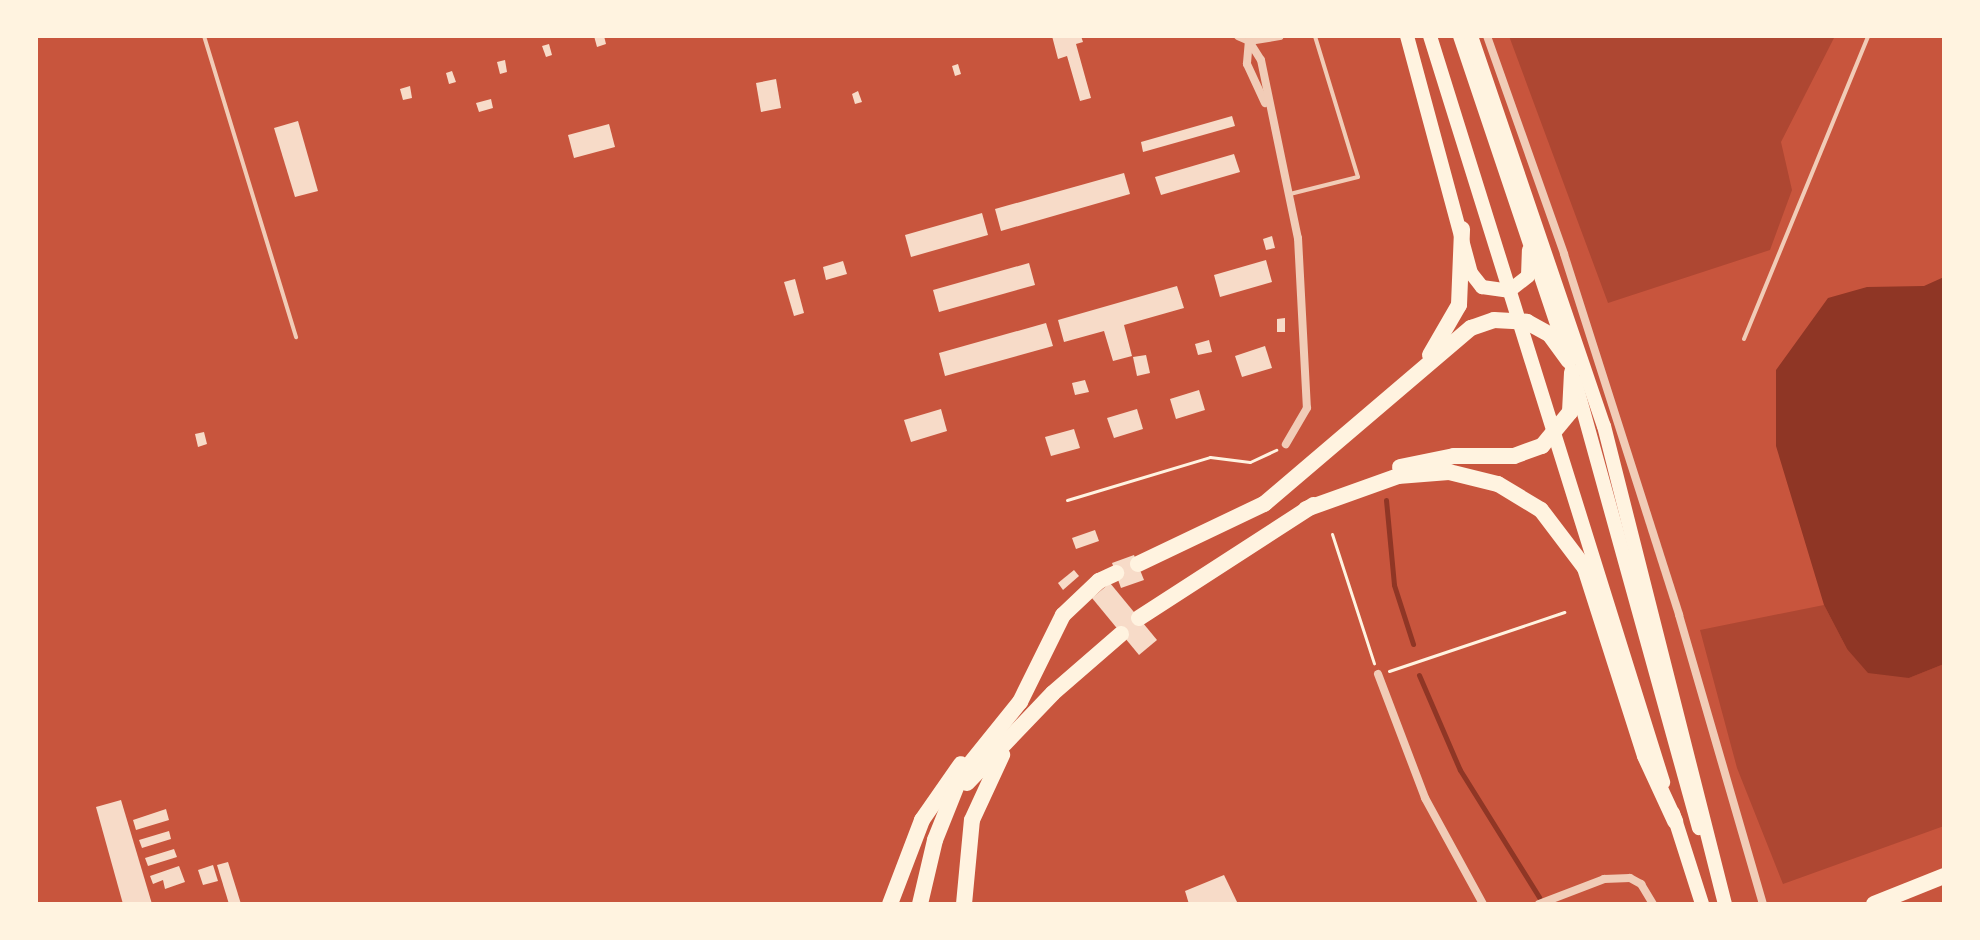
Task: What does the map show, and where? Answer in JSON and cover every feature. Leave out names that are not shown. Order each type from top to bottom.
[{"type":"highway","points":[[1401,390],[1450,328],[1462,284],[1462,229]]},
{"type":"highway","points":[[1138,564],[1264,504],[1401,390],[1461,335],[1494,320],[1517,320],[1544,330],[1571,366],[1570,412],[1542,446],[1514,456],[1454,456],[1363,479],[1306,509],[1139,618]]},
{"type":"highway","points":[[1306,509],[1398,476],[1449,472],[1498,484],[1541,510],[1585,568],[1645,756],[1675,821]]},
{"type":"highway","points":[[920,904],[935,840],[961,775],[1020,702],[1063,615],[1099,581],[1116,573]]},
{"type":"highway","points":[[952,798],[1121,634]]},
{"type":"highway","points":[[890,904],[933,800],[1020,702]]},
{"type":"highway","points":[[964,904],[967,839],[977,801],[1019,731]]},
{"type":"highway","points":[[1877,902],[1944,876]]},
{"type":"main road","points":[[1430,36],[1702,904]]},
{"type":"main road","points":[[1406,40],[1462,229],[1471,273],[1482,287],[1500,293],[1523,283],[1531,268],[1530,252],[1460,36]]},
{"type":"main road","points":[[1471,36],[1604,426],[1658,622],[1715,873]]},
{"type":"main road","points":[[1494,144],[1532,240],[1571,366],[1689,802],[1725,904]]},
{"type":"street","points":[[1238,36],[1280,36]]},
{"type":"street","points":[[1487,36],[1564,254],[1675,601],[1763,904]]},
{"type":"street","points":[[1250,38],[1261,60],[1267,107],[1289,194],[1308,379],[1307,408],[1286,444]]},
{"type":"street","points":[[1250,38],[1247,64],[1267,107]]},
{"type":"street","points":[[1378,674],[1425,798],[1483,904]]},
{"type":"street","points":[[1539,904],[1604,879],[1630,878],[1641,884],[1653,904]]},
{"type":"lane","points":[[204,36],[296,337]]},
{"type":"lane","points":[[1289,194],[1358,177],[1315,36]]},
{"type":"lane","points":[[1744,339],[1868,36]]},
{"type":"path","points":[[1067,500],[1210,457],[1250,462],[1286,444]]},
{"type":"path","points":[[1332,534],[1378,674],[1564,612]]},
{"type":"shaded area","points":[[1509,36],[1835,36],[1781,142],[1792,190],[1770,250],[1608,303]]},
{"type":"shaded area","points":[[1944,277],[1944,664],[1909,678],[1868,673],[1847,649],[1824,605],[1776,446],[1776,370],[1828,298],[1867,287],[1924,286]]},
{"type":"shaded area","points":[[1824,605],[1847,649],[1909,678],[1944,664],[1944,826],[1783,884],[1737,768],[1700,630]]},
{"type":"building","points":[[594,36],[604,36],[606,44],[597,47]]},
{"type":"building","points":[[1052,36],[1081,36],[1083,42],[1076,44],[1091,98],[1080,101],[1067,56],[1058,59]]},
{"type":"building","points":[[549,44],[552,55],[546,57],[542,46]]},
{"type":"building","points":[[505,60],[507,72],[500,74],[497,62]]},
{"type":"building","points":[[958,64],[961,74],[955,76],[952,66]]},
{"type":"building","points":[[452,71],[456,82],[449,84],[446,73]]},
{"type":"building","points":[[776,79],[781,108],[761,112],[756,83]]},
{"type":"building","points":[[410,86],[412,98],[403,100],[400,89]]},
{"type":"building","points":[[858,91],[862,102],[855,104],[852,94]]},
{"type":"building","points":[[491,99],[493,108],[479,112],[476,103]]},
{"type":"building","points":[[1232,116],[1235,126],[1143,152],[1141,142]]},
{"type":"building","points":[[298,121],[318,191],[295,197],[274,128]]},
{"type":"building","points":[[609,124],[615,147],[574,158],[568,135]]},
{"type":"building","points":[[1234,154],[1240,172],[1161,195],[1155,177]]},
{"type":"building","points":[[1124,173],[1130,194],[1001,231],[995,209]]},
{"type":"building","points":[[982,213],[988,235],[911,257],[905,235]]},
{"type":"building","points":[[1272,236],[1275,248],[1266,250],[1263,239]]},
{"type":"building","points":[[1266,260],[1272,282],[1220,297],[1214,275]]},
{"type":"building","points":[[843,261],[847,274],[826,280],[823,267]]},
{"type":"building","points":[[1029,263],[1035,285],[939,312],[933,290]]},
{"type":"building","points":[[795,279],[804,313],[794,316],[784,282]]},
{"type":"building","points":[[1177,286],[1184,308],[1124,325],[1132,356],[1113,361],[1104,331],[1064,342],[1058,320]]},
{"type":"building","points":[[1285,318],[1285,332],[1277,332],[1277,319]]},
{"type":"building","points":[[1046,323],[1053,346],[945,376],[939,353]]},
{"type":"building","points":[[1209,340],[1212,352],[1198,355],[1195,344]]},
{"type":"building","points":[[1265,346],[1272,368],[1242,377],[1235,356]]},
{"type":"building","points":[[1146,355],[1150,373],[1137,376],[1133,357]]},
{"type":"building","points":[[1085,380],[1089,392],[1075,395],[1072,383]]},
{"type":"building","points":[[1199,390],[1205,410],[1176,419],[1170,399]]},
{"type":"building","points":[[941,409],[947,431],[911,442],[904,420]]},
{"type":"building","points":[[1137,409],[1143,429],[1114,438],[1107,418]]},
{"type":"building","points":[[1074,429],[1080,448],[1051,456],[1045,437]]},
{"type":"building","points":[[204,432],[207,444],[198,447],[195,434]]},
{"type":"building","points":[[1095,530],[1099,541],[1076,549],[1072,538]]},
{"type":"building","points":[[1134,555],[1144,580],[1121,588],[1112,563]]},
{"type":"building","points":[[1074,570],[1079,576],[1063,590],[1058,583]]},
{"type":"building","points":[[1110,583],[1157,640],[1139,655],[1092,598]]},
{"type":"building","points":[[121,800],[152,904],[123,904],[96,807]]},
{"type":"building","points":[[166,809],[169,820],[136,830],[133,820]]},
{"type":"building","points":[[169,831],[171,839],[142,848],[139,840]]},
{"type":"building","points":[[174,849],[177,857],[148,866],[145,858]]},
{"type":"building","points":[[228,862],[241,904],[229,904],[217,865]]},
{"type":"building","points":[[213,865],[218,881],[203,885],[198,870]]},
{"type":"building","points":[[179,866],[185,882],[165,889],[163,880],[153,884],[150,876]]},
{"type":"building","points":[[1224,875],[1238,904],[1189,904],[1185,891]]},
{"type":"waterway","points":[[1386,500],[1394,585],[1413,644]]},
{"type":"waterway","points":[[1419,675],[1460,770],[1539,897]]}]
